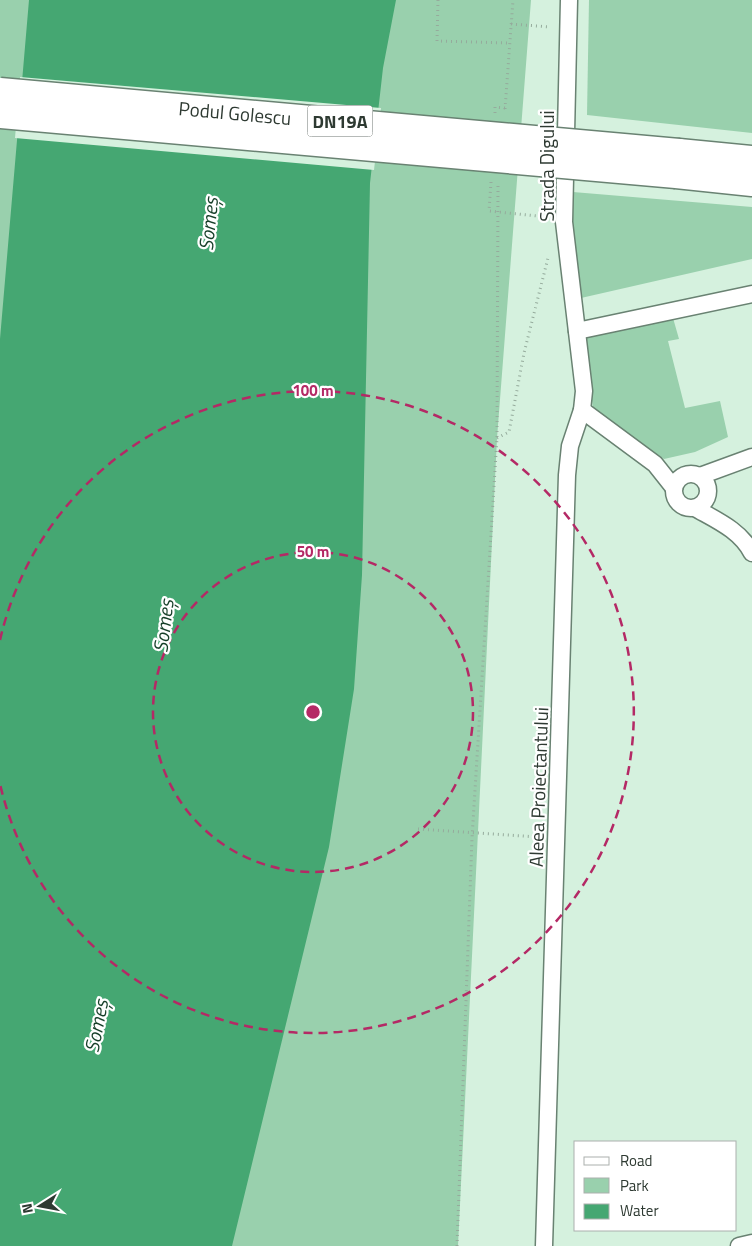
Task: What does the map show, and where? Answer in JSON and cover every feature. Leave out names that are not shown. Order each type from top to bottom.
[{"type":"main road","name":"Podul Golescu","points":[[0,91],[677,164]]},
{"type":"main road","name":"Podul Golescu","points":[[0,115],[677,164]]},
{"type":"main road","name":"DN19A","points":[[677,164],[752,159]]},
{"type":"main road","name":"DN19A","points":[[677,164],[752,183]]},
{"type":"street","name":"Strada Digului","points":[[569,0],[564,222],[577,331]]},
{"type":"street","points":[[577,331],[752,294]]},
{"type":"street","name":"Aleea Proiectantului","points":[[544,1246],[567,475],[570,446],[582,410],[584,392],[583,369],[577,331]]},
{"type":"street","points":[[582,410],[655,464],[674,488]]},
{"type":"street","points":[[726,467],[703,500],[680,505],[674,495],[676,482],[752,457]]},
{"type":"street","points":[[655,464],[693,475],[707,486],[703,500]]},
{"type":"street","points":[[703,500],[726,525],[739,535],[752,553]]},
{"type":"street","points":[[739,1246],[752,1243]]},
{"type":"path","points":[[438,0],[436,41],[509,42]]},
{"type":"path","points":[[505,108],[512,0]]},
{"type":"path","points":[[511,24],[555,28]]},
{"type":"path","points":[[457,1246],[472,834],[497,438],[497,212],[499,175]]},
{"type":"path","points":[[497,212],[536,216],[546,219]]},
{"type":"path","points":[[497,438],[509,432],[524,353],[550,249]]},
{"type":"path","points":[[418,829],[556,838]]},
{"type":"green space","points":[[0,0],[531,0],[497,438],[458,1246],[0,1246]]},
{"type":"green space","points":[[589,0],[752,0],[752,133],[587,115]]},
{"type":"green space","points":[[573,192],[752,207],[752,259],[581,298],[572,222]]},
{"type":"green space","points":[[671,311],[679,339],[668,341],[685,408],[720,401],[728,437],[695,452],[664,459],[593,409],[584,330]]},
{"type":"water","name":"Someș","points":[[29,0],[396,0],[383,68],[370,183],[362,575],[354,689],[329,847],[232,1246],[0,1246],[0,339]]},
{"type":"pier","points":[[20,77],[381,108],[374,170],[15,138]]}]
